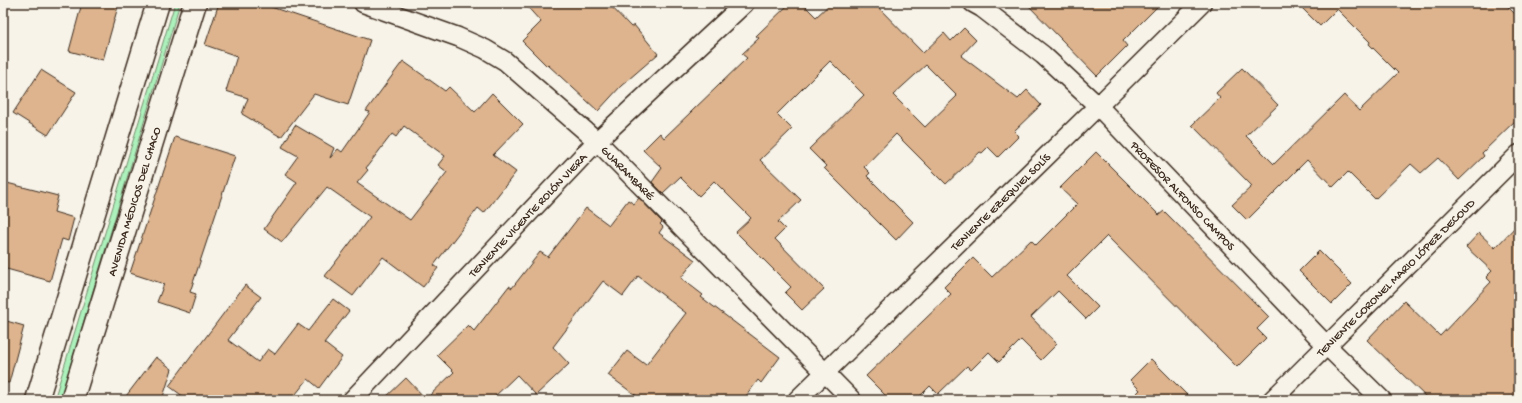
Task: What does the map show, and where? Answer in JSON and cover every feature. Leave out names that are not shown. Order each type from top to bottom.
[{"type":"main road","points":[[37,400],[158,3]]},
{"type":"main road","name":"AVENIDA MÉDICOS DEL CHACO","points":[[72,400],[195,3]]},
{"type":"street","name":"GUARAMBARÉ","points":[[363,3],[485,49],[505,61],[598,141],[852,400]]},
{"type":"street","name":"TENIENTE VICENTE ROLÓN VIERA","points":[[352,400],[598,141],[745,3]]},
{"type":"street","name":"PROFESOR ALFONSO CAMPOS","points":[[973,3],[982,8],[1042,55],[1098,106],[1327,346],[1382,400]]},
{"type":"street","name":"TENIENTE EZEQUIEL SOLÍS","points":[[797,400],[1202,3]]},
{"type":"street","name":"TENIENTE CORONEL MARIO LÓPEZ DECOUD","points":[[1272,400],[1519,154]]},
{"type":"green space","points":[[175,3],[180,3],[60,400],[54,400]]},
{"type":"building","points":[[82,3],[119,3],[103,60],[69,51]]},
{"type":"building","points":[[219,3],[259,3],[370,40],[348,105],[314,94],[281,137],[242,114],[248,98],[226,91],[237,56],[205,45]]},
{"type":"building","points":[[524,3],[608,3],[631,27],[634,25],[658,54],[621,86],[598,111],[548,65],[547,66],[522,41],[541,22]]},
{"type":"building","points":[[790,3],[802,3],[816,17],[831,3],[874,3],[923,53],[944,33],[951,41],[964,28],[976,40],[961,56],[1018,99],[1027,90],[1041,105],[1014,131],[1019,136],[998,157],[988,147],[982,153],[980,152],[946,184],[896,134],[864,167],[870,173],[867,176],[913,222],[896,240],[824,168],[826,166],[809,149],[864,95],[830,61],[777,114],[792,129],[760,160],[801,200],[778,222],[785,229],[775,239],[824,289],[802,310],[785,293],[791,287],[736,232],[751,218],[714,181],[699,196],[680,177],[663,193],[652,182],[662,168],[643,150],[660,133],[664,138],[747,58],[742,54],[759,38],[756,36]],"holes":[[[926,65],[957,96],[925,127],[893,95]]]},
{"type":"building","points":[[1026,3],[1161,3],[1123,41],[1127,46],[1097,76]]},
{"type":"building","points":[[1297,3],[1504,3],[1519,18],[1519,117],[1482,153],[1484,156],[1459,180],[1438,158],[1421,173],[1411,164],[1375,199],[1348,172],[1333,187],[1307,160],[1247,220],[1232,205],[1252,186],[1192,125],[1220,98],[1216,93],[1242,68],[1278,105],[1246,136],[1274,164],[1344,95],[1359,111],[1398,73],[1337,9],[1320,26]]},
{"type":"building","points":[[403,61],[445,91],[449,87],[475,112],[492,93],[523,124],[493,155],[516,172],[484,213],[478,208],[434,265],[438,268],[423,287],[383,257],[353,296],[325,276],[370,217],[327,187],[282,242],[264,229],[297,182],[285,174],[298,156],[282,147],[295,125],[334,148],[330,158],[338,149],[342,152],[370,112],[366,111]],"holes":[[[404,126],[445,156],[438,165],[447,172],[410,220],[357,183],[368,170],[366,168],[392,134],[396,137]]]},
{"type":"building","points":[[41,70],[76,92],[48,135],[13,113]]},
{"type":"building","points":[[175,137],[235,156],[190,292],[196,294],[190,313],[157,302],[164,284],[130,273]]},
{"type":"building","points":[[1096,152],[1159,215],[1164,211],[1269,317],[1257,329],[1266,338],[1237,367],[1107,236],[1067,276],[1098,307],[1086,319],[1058,291],[1031,317],[1057,344],[1041,360],[1021,340],[999,362],[989,352],[971,370],[967,366],[938,394],[930,386],[916,400],[890,400],[866,376],[951,294],[944,287],[973,258],[992,277],[1031,240],[1036,245],[1077,204],[1060,188]]},
{"type":"building","points":[[3,182],[58,196],[54,212],[74,218],[68,241],[62,239],[50,281],[3,268]]},
{"type":"building","points":[[639,198],[662,222],[660,224],[663,227],[659,233],[695,260],[681,278],[703,295],[701,297],[780,357],[761,383],[758,380],[743,400],[642,400],[608,375],[627,351],[646,365],[686,313],[638,276],[623,296],[603,281],[553,347],[569,364],[536,395],[517,375],[491,400],[383,400],[406,378],[426,399],[454,372],[437,355],[468,325],[474,331],[509,286],[512,288],[540,252],[548,257],[586,208],[609,225],[628,200],[634,204]]},
{"type":"building","points":[[1519,223],[1519,400],[1429,400],[1367,340],[1404,301],[1440,336],[1491,282],[1486,277],[1492,271],[1466,247],[1479,233],[1495,248]]},
{"type":"building","points":[[1319,251],[1352,284],[1332,304],[1299,271]]},
{"type":"building","points":[[245,285],[261,297],[228,340],[258,362],[268,349],[275,354],[298,324],[308,331],[333,299],[349,311],[324,343],[342,357],[319,388],[308,379],[291,400],[188,400],[169,386]]},
{"type":"building","points":[[3,320],[24,326],[9,383],[3,382]]},
{"type":"building","points":[[156,357],[172,369],[162,400],[123,400]]},
{"type":"building","points":[[1151,359],[1192,400],[1130,400],[1140,390],[1130,380]]}]
